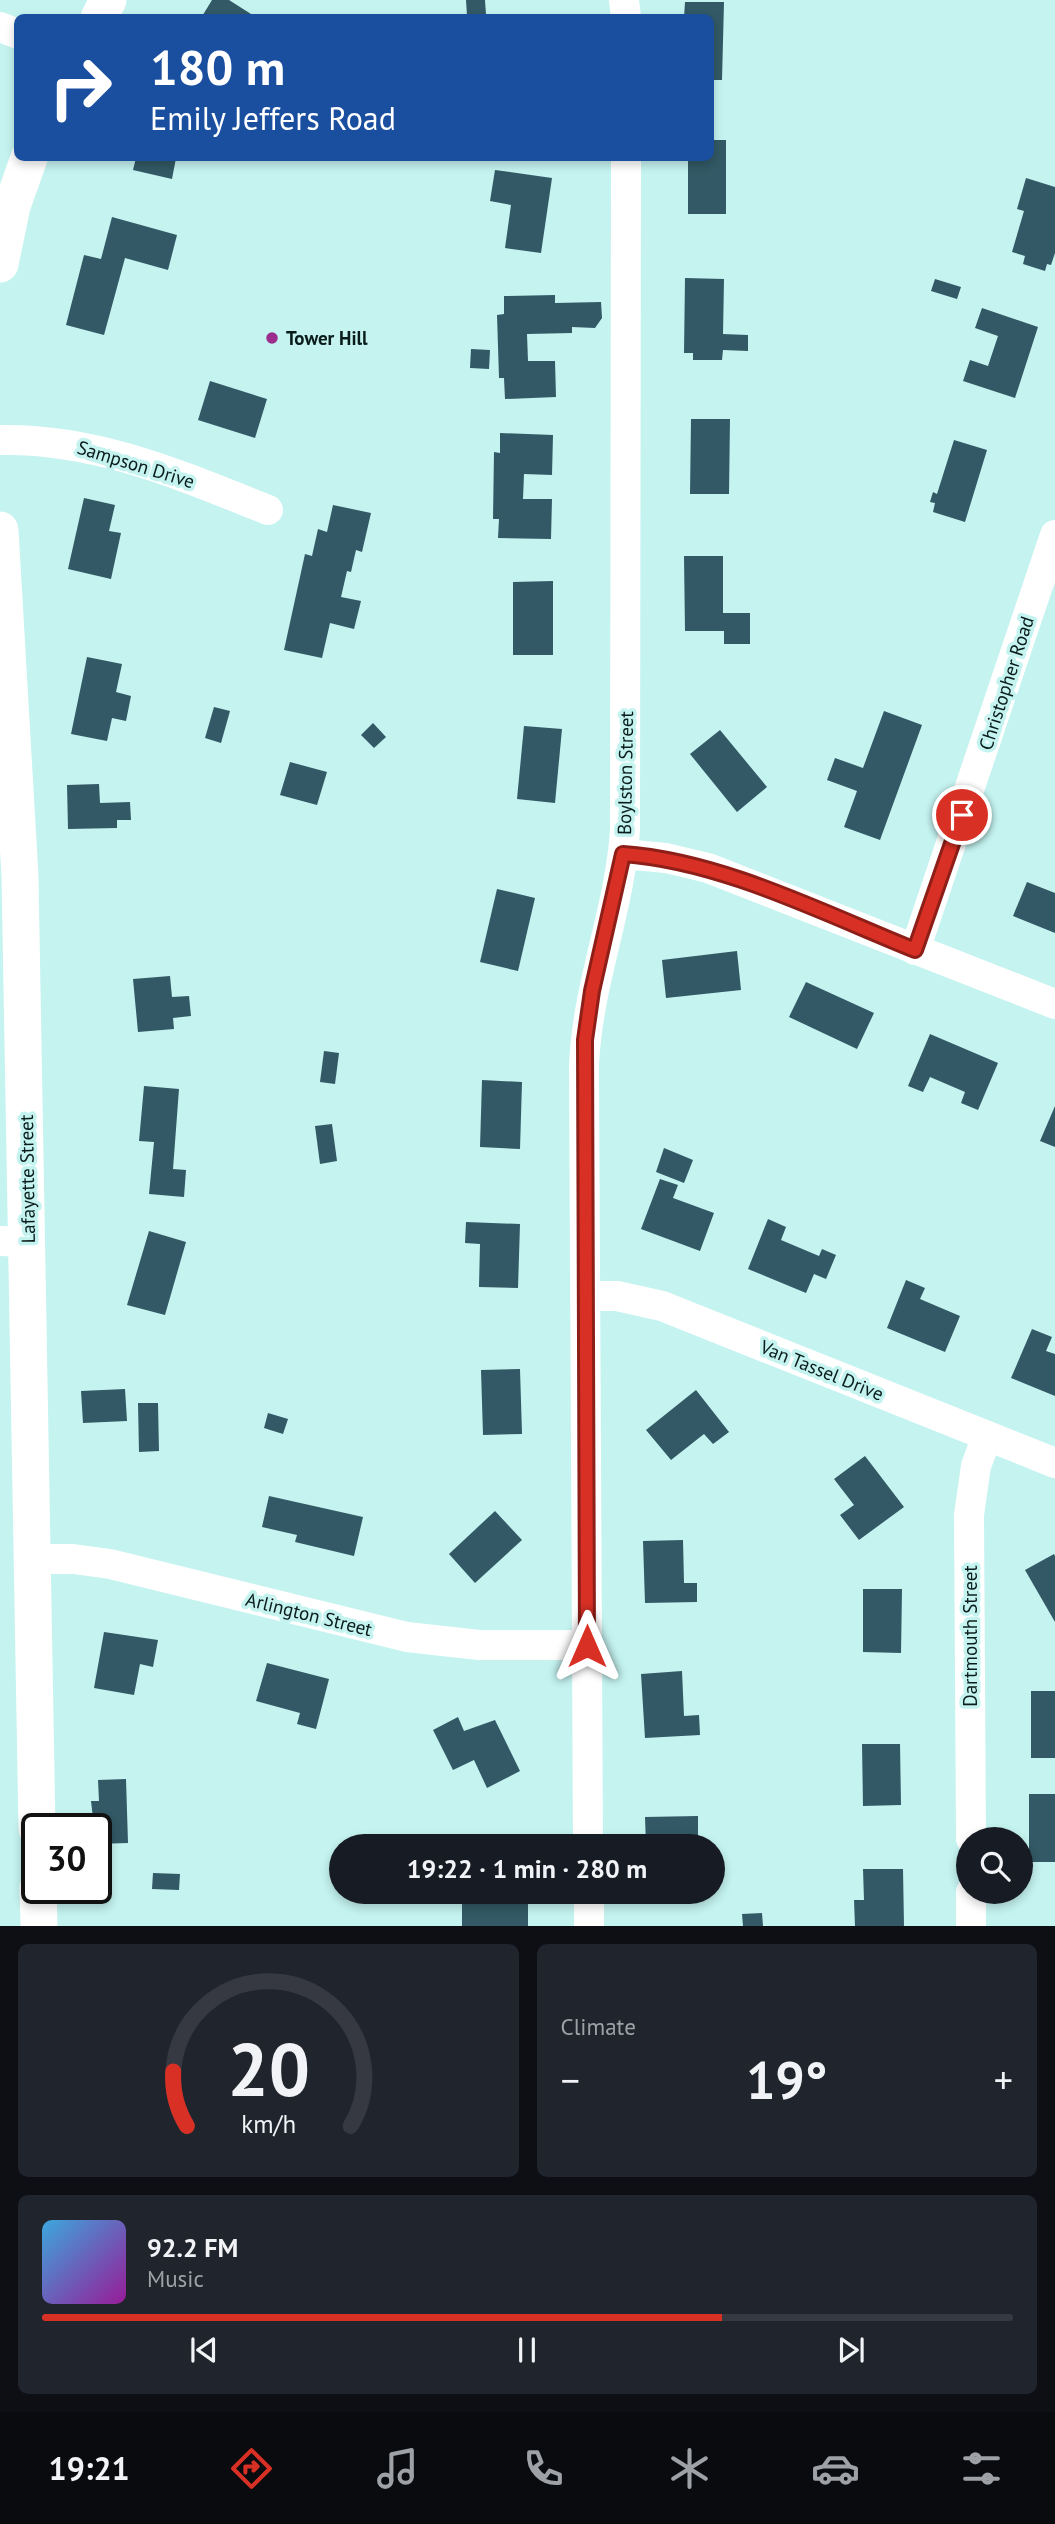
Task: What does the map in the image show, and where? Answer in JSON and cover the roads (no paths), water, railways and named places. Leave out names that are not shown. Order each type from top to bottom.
[{"type":"main road","points":[[0,264],[17,179]]},
{"type":"main road","name":"Lafayette Street","points":[[0,530],[18,831],[14,1242],[33,1559],[37,1813]]},
{"type":"main road","points":[[38,1904],[39,1926]]},
{"type":"street","name":"Boylston Street","points":[[588,1834],[585,1040],[592,991],[623,854],[626,161]]},
{"type":"street","name":"Sampson Drive","points":[[0,440],[46,440],[114,453],[170,471],[268,510]]},
{"type":"street","name":"Christopher Road","points":[[915,950],[1055,535]]},
{"type":"street","points":[[623,854],[666,858],[708,868],[1055,1004]]},
{"type":"street","name":"Van Tassel Drive","points":[[585,1296],[617,1296],[662,1306],[1055,1463]]},
{"type":"street","name":"Dartmouth Street","points":[[971,1827],[970,1515],[976,1466],[987,1436]]},
{"type":"street","name":"Arlington Street","points":[[33,1559],[73,1559],[110,1564],[381,1632],[432,1641],[479,1645],[587,1646]]},
{"type":"street","points":[[589,1904],[589,1926]]},
{"type":"street","points":[[971,1904],[971,1926]]},
{"type":"place","name":"Tower Hill","points":[[272,338]]}]
